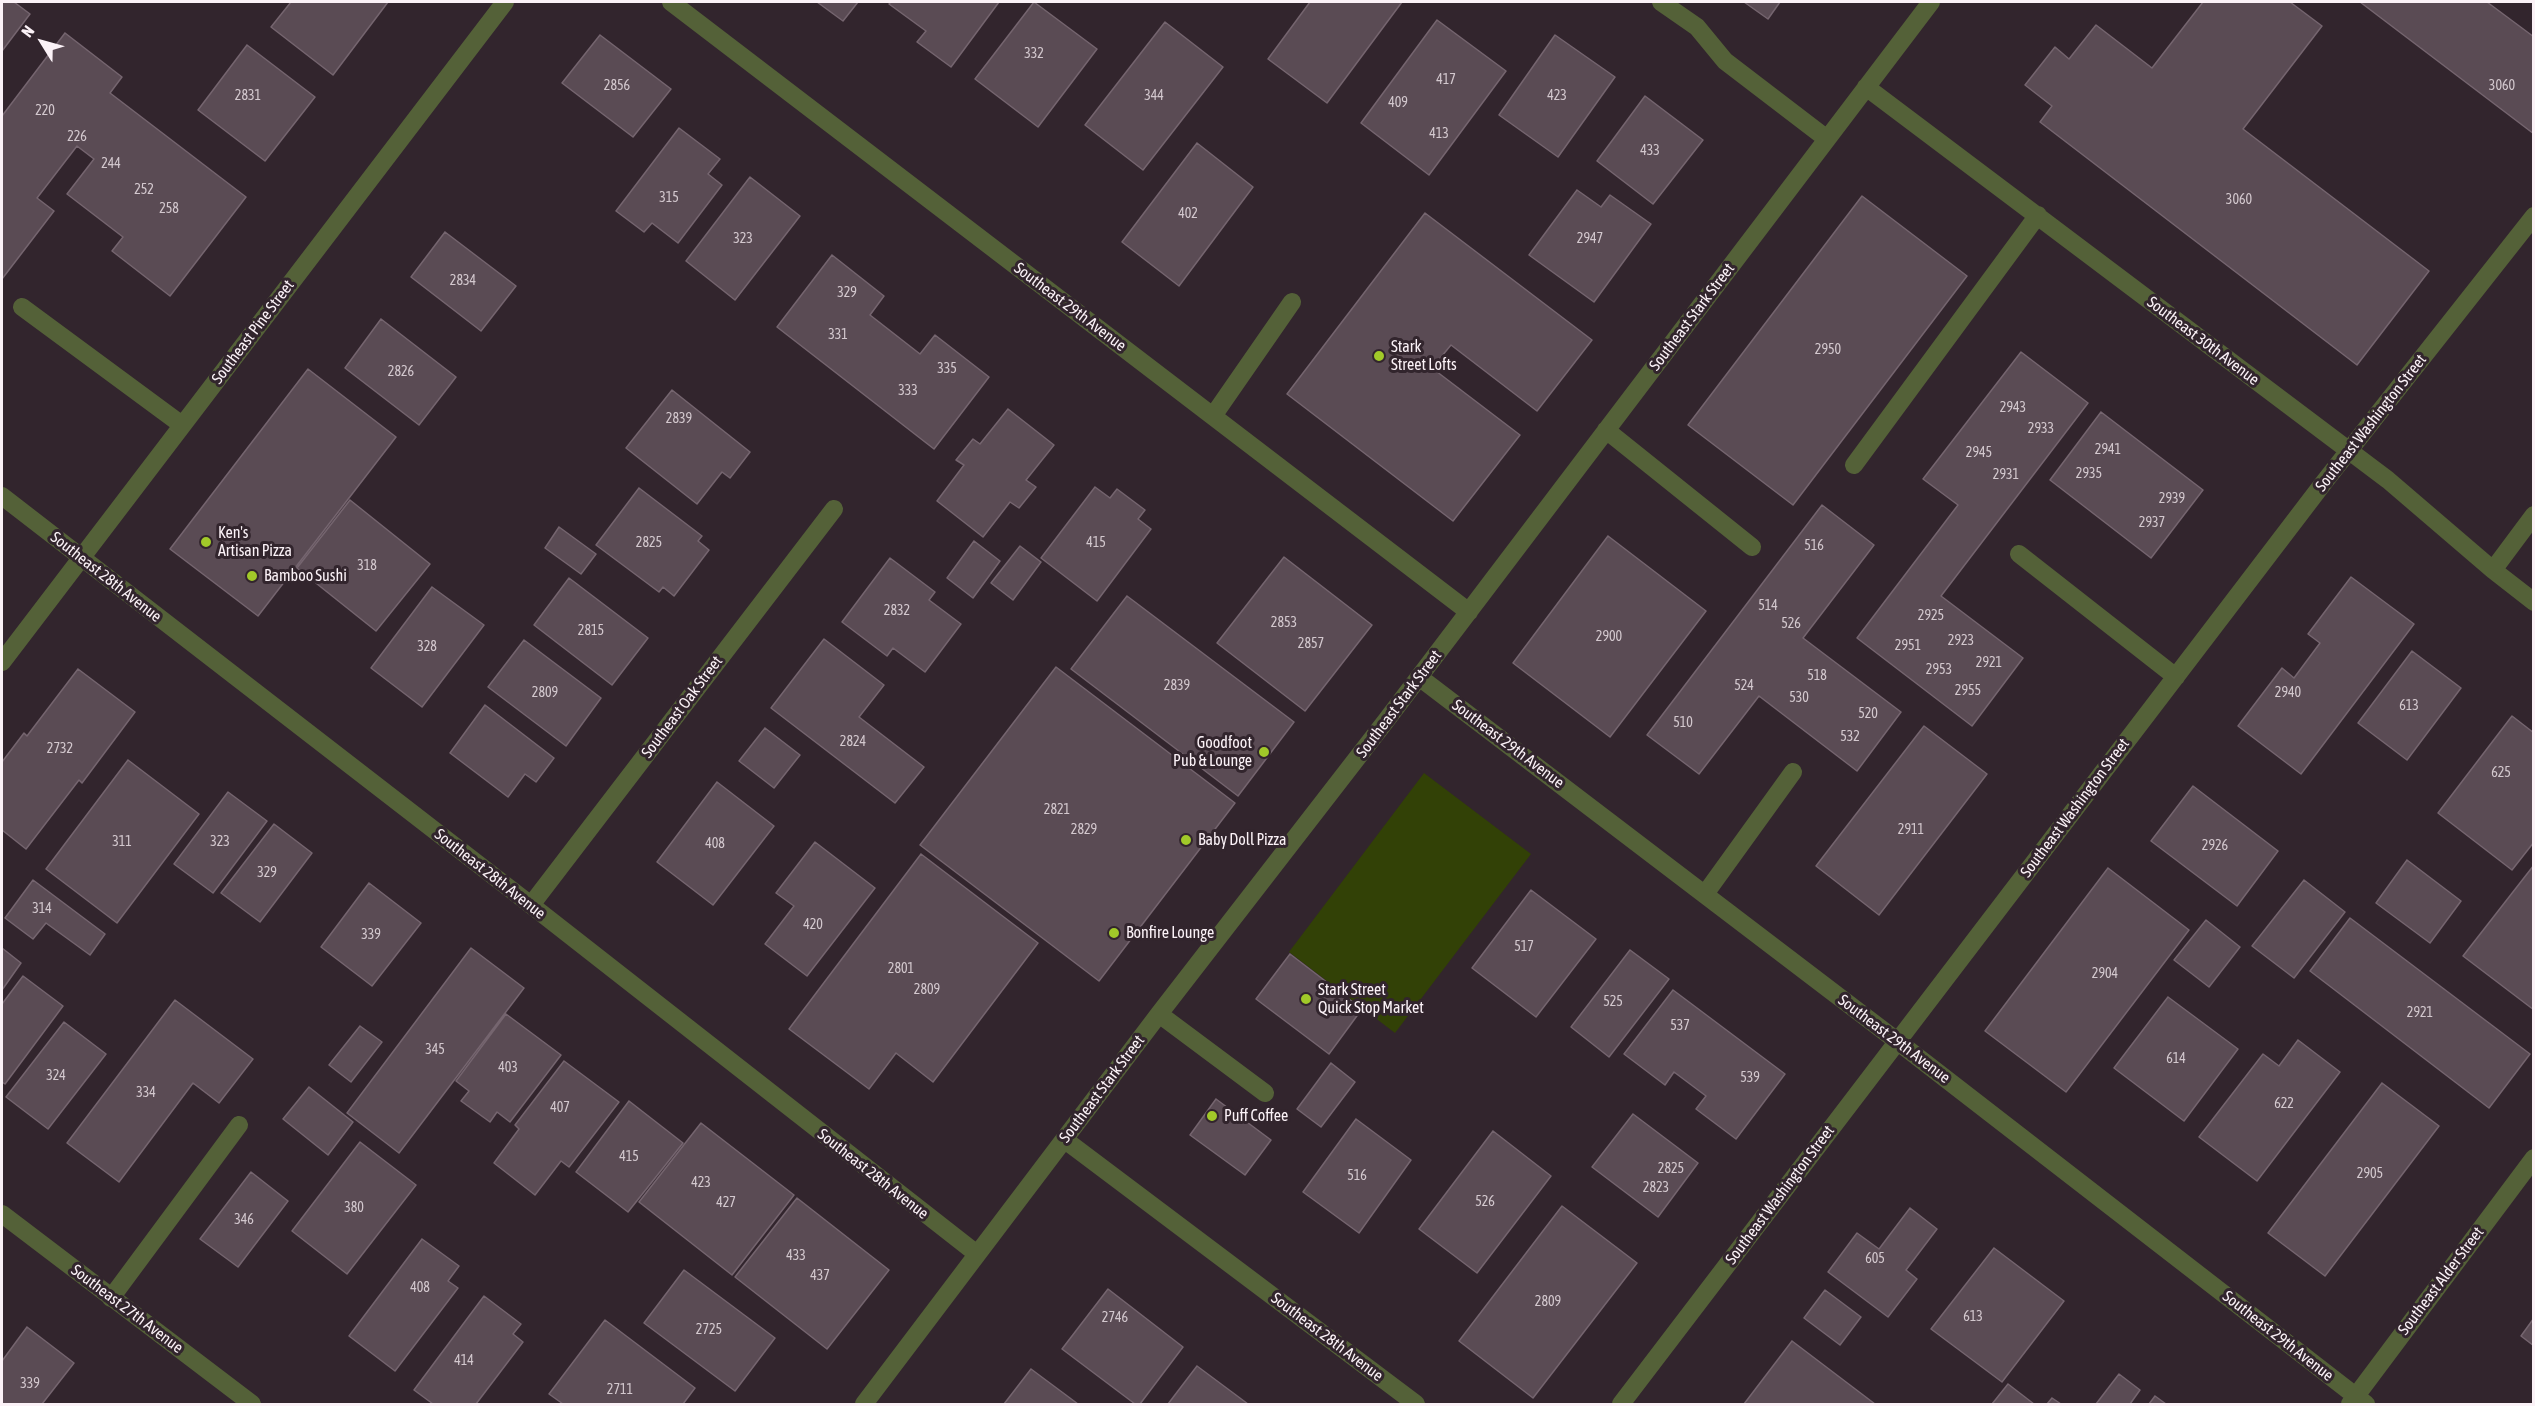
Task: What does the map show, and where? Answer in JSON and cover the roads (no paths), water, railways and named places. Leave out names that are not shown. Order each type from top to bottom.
[{"type":"street","name":"Southeast Pine Street","points":[[2,662],[505,2]]},
{"type":"street","name":"Southeast 29th Avenue","points":[[670,2],[1469,612]]},
{"type":"street","points":[[1661,2],[1697,27],[1725,61],[1827,139]]},
{"type":"street","name":"Southeast Stark Street","points":[[864,1404],[1931,2]]},
{"type":"street","name":"Southeast 30th Avenue","points":[[1866,87],[2388,480],[2534,602]]},
{"type":"street","points":[[1854,465],[2038,215]]},
{"type":"street","name":"Southeast Washington Street","points":[[1621,1404],[2176,677],[2534,216]]},
{"type":"street","points":[[1213,416],[1292,302]]},
{"type":"street","points":[[22,307],[182,425]]},
{"type":"street","points":[[1606,430],[1752,547]]},
{"type":"street","name":"Southeast 28th Avenue","points":[[2,496],[977,1254]]},
{"type":"street","name":"Southeast Oak Street","points":[[531,905],[834,509]]},
{"type":"street","points":[[2493,570],[2534,515]]},
{"type":"street","points":[[2019,554],[2176,677]]},
{"type":"street","name":"Southeast 29th Avenue","points":[[1419,677],[1897,1041],[2357,1402]]},
{"type":"street","points":[[1705,894],[1793,772]]},
{"type":"street","points":[[1159,1014],[1265,1093]]},
{"type":"street","points":[[111,1298],[239,1125]]},
{"type":"street","name":"Southeast 28th Avenue","points":[[1065,1140],[1416,1404]]},
{"type":"street","name":"Southeast Alder Street","points":[[2357,1402],[2534,1158]]},
{"type":"street","name":"Southeast 27th Avenue","points":[[2,1214],[252,1404]]},
{"type":"place","name":"Stark Street Lofts","points":[[1379,356]]},
{"type":"place","name":"Ken's Artisan Pizza","points":[[206,542]]},
{"type":"place","name":"Bamboo Sushi","points":[[252,576]]},
{"type":"place","name":"Goodfoot Pub & Lounge","points":[[1264,752]]},
{"type":"place","name":"Baby Doll Pizza","points":[[1186,840]]},
{"type":"place","name":"Bonfire Lounge","points":[[1114,933]]},
{"type":"place","name":"Stark Street Quick Stop Market","points":[[1306,999]]},
{"type":"place","name":"Puff Coffee","points":[[1212,1116]]}]
